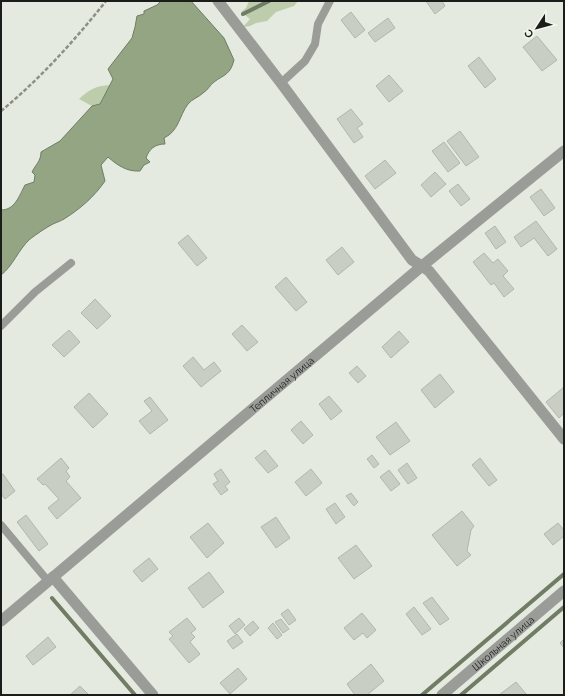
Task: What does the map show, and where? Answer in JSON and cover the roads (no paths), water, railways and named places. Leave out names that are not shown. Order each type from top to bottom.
[{"type":"street","points":[[218,1],[281,83],[412,260],[429,271],[564,439]]},
{"type":"street","name":"Тепличная улица","points":[[1,621],[422,266],[564,151]]},
{"type":"street","points":[[51,579],[153,695]]},
{"type":"street","name":"Школьная улица","points":[[442,695],[564,590]]},
{"type":"lane","points":[[281,83],[306,61],[315,44],[318,24],[330,1]]},
{"type":"lane","points":[[1,326],[35,292],[71,263]]},
{"type":"lane","points":[[1,525],[51,579]]},
{"type":"waterway","points":[[243,14],[269,1]]},
{"type":"waterway","points":[[422,695],[564,574]]},
{"type":"waterway","points":[[52,598],[135,695]]},
{"type":"waterway","points":[[461,695],[564,607]]}]
